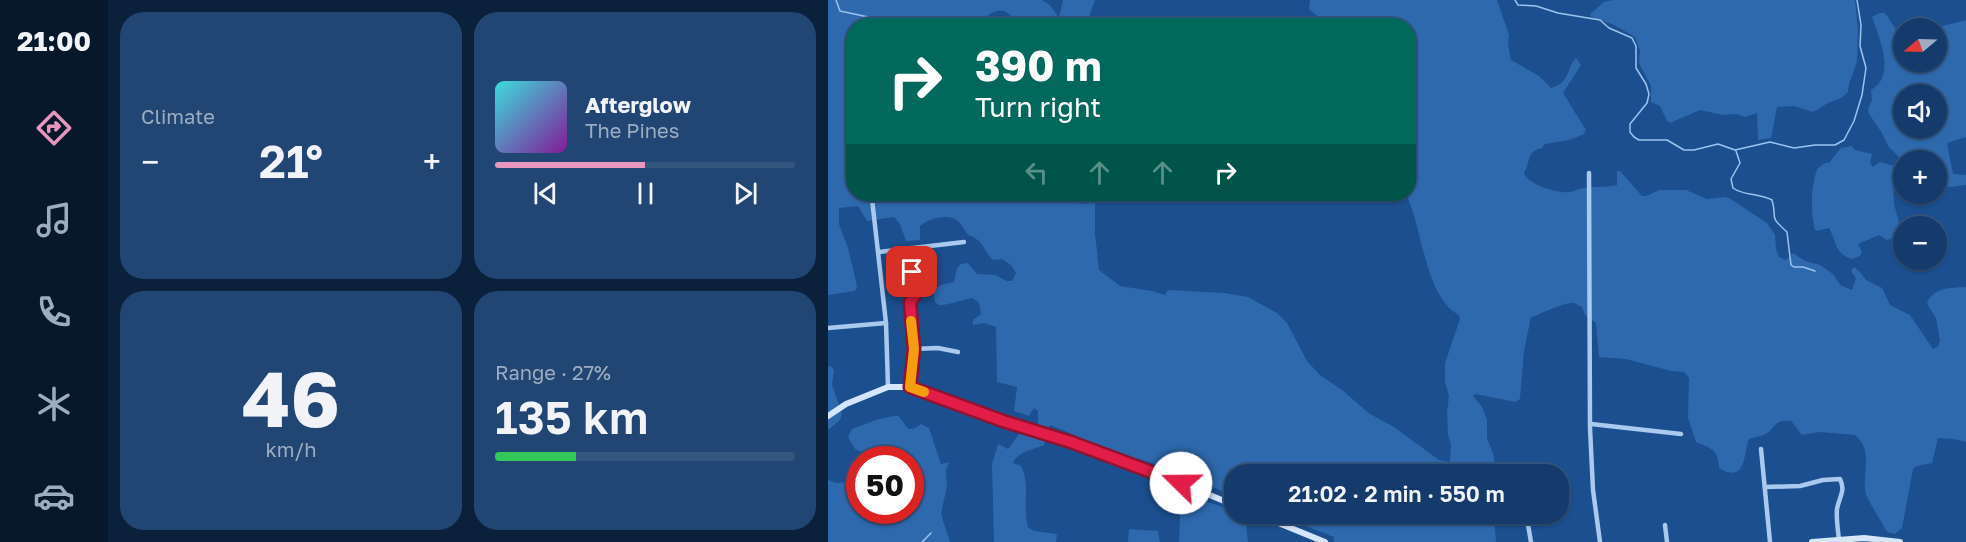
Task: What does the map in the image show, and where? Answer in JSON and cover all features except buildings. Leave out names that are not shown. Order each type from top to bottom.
[{"type":"main road","points":[[828,416],[846,405],[888,387],[910,387],[1143,468],[1224,501]]},
{"type":"main road","points":[[1281,524],[1325,542]]},
{"type":"main road","points":[[1812,542],[1880,538],[1899,542]]},
{"type":"street","points":[[1589,173],[1591,424],[1593,490],[1600,542]]},
{"type":"street","points":[[872,201],[886,323],[888,387]]},
{"type":"street","points":[[879,252],[964,242]]},
{"type":"street","points":[[908,249],[915,294],[910,302],[914,349],[910,387]]},
{"type":"street","points":[[828,327],[886,323]]},
{"type":"street","points":[[914,349],[938,348],[958,352]]},
{"type":"street","points":[[1591,424],[1681,434]]},
{"type":"street","points":[[1761,449],[1770,542]]},
{"type":"street","points":[[1765,487],[1800,486],[1823,480],[1840,479],[1843,489],[1837,507],[1839,540]]},
{"type":"street","points":[[1528,524],[1531,542]]},
{"type":"street","points":[[1665,525],[1667,542]]},
{"type":"shaded area","points":[[828,0],[1042,0],[1050,5],[1059,18],[1011,18],[1005,12],[996,11],[983,18],[846,18],[846,201],[1079,201],[1079,204],[1095,203],[1099,270],[1120,286],[1165,295],[1168,290],[1225,293],[1248,297],[1277,313],[1287,323],[1307,361],[1320,375],[1370,414],[1394,427],[1439,460],[1450,462],[1451,444],[1448,435],[1447,412],[1449,396],[1445,382],[1445,363],[1460,319],[1439,293],[1432,277],[1409,201],[1416,201],[1416,18],[1320,18],[1309,9],[1310,0],[1497,0],[1509,35],[1511,60],[1539,76],[1551,88],[1565,79],[1576,58],[1581,65],[1563,93],[1586,130],[1584,134],[1569,140],[1545,144],[1533,152],[1524,173],[1531,181],[1551,190],[1570,192],[1581,188],[1617,185],[1617,171],[1620,171],[1642,196],[1660,190],[1686,190],[1707,199],[1729,198],[1767,223],[1775,235],[1779,257],[1786,260],[1793,253],[1805,261],[1820,265],[1833,274],[1840,285],[1852,290],[1856,278],[1851,271],[1854,267],[1866,280],[1882,288],[1890,305],[1910,315],[1933,349],[1940,341],[1936,318],[1927,304],[1929,298],[1943,289],[1966,287],[1966,442],[1938,438],[1932,463],[1913,469],[1902,528],[1895,534],[1887,532],[1866,494],[1866,454],[1861,441],[1855,435],[1820,432],[1802,435],[1791,421],[1783,421],[1776,424],[1769,432],[1749,439],[1739,470],[1734,473],[1719,468],[1716,453],[1696,442],[1688,418],[1689,378],[1684,372],[1671,371],[1626,359],[1599,357],[1596,323],[1585,315],[1582,307],[1569,303],[1531,317],[1524,351],[1520,399],[1515,402],[1476,394],[1473,396],[1482,407],[1487,420],[1487,438],[1494,456],[1494,464],[1224,464],[1224,492],[1168,468],[1110,450],[1050,425],[1044,445],[1022,454],[1013,463],[1021,466],[1024,474],[1028,527],[1034,531],[1057,534],[1056,542],[994,542],[992,464],[998,444],[1008,449],[1022,430],[1033,432],[1038,424],[1038,411],[1034,408],[1029,416],[1014,411],[1017,387],[997,382],[996,327],[984,323],[973,325],[973,320],[981,314],[979,303],[972,298],[939,305],[935,302],[933,290],[941,285],[954,282],[957,268],[961,264],[968,263],[977,274],[995,275],[1007,281],[1012,281],[1016,273],[1011,265],[1002,259],[993,260],[974,237],[968,235],[960,223],[951,218],[940,217],[929,221],[920,226],[920,240],[906,241],[900,224],[894,217],[867,221],[858,206],[839,208],[839,224],[848,248],[857,286],[855,291],[828,295]]},
{"type":"shaded area","points":[[1063,0],[1095,0],[1089,18],[1059,18]]},
{"type":"shaded area","points":[[1613,0],[1855,0],[1858,30],[1857,62],[1848,92],[1813,112],[1794,106],[1777,107],[1771,138],[1758,140],[1757,113],[1745,117],[1700,110],[1670,123],[1660,106],[1651,102],[1651,86],[1639,63],[1640,51],[1635,37],[1612,24],[1591,17],[1590,14],[1604,2]]},
{"type":"shaded area","points":[[1885,13],[1893,25],[1893,72],[1947,72],[1947,25],[1966,20],[1966,137],[1947,143],[1953,174],[1966,175],[1966,185],[1947,187],[1947,150],[1893,151],[1888,146],[1868,109],[1872,100],[1871,90],[1879,84],[1883,76],[1885,66],[1882,46],[1872,17]]},
{"type":"shaded area","points":[[1851,146],[1855,150],[1872,154],[1870,163],[1873,167],[1880,162],[1893,166],[1893,204],[1897,216],[1893,216],[1893,238],[1887,240],[1879,235],[1858,244],[1862,252],[1860,256],[1852,259],[1839,251],[1829,228],[1817,231],[1813,222],[1812,192],[1817,169],[1829,163],[1841,148]]},
{"type":"shaded area","points":[[828,366],[834,371],[832,385],[842,414],[840,420],[828,430]]},
{"type":"shaded area","points":[[898,416],[909,429],[921,424],[929,428],[941,464],[949,462],[941,514],[950,542],[828,542],[828,480],[836,483],[846,482],[846,524],[924,524],[924,446],[853,446],[848,437],[852,429],[876,420]]},
{"type":"shaded area","points":[[1181,493],[1224,508],[1224,524],[1246,524],[1248,542],[1179,542]]},
{"type":"shaded area","points":[[1301,524],[1495,524],[1496,542],[1334,542],[1334,537]]},
{"type":"shaded area","points":[[1129,529],[1158,531],[1160,542],[1128,542]]},
{"type":"waterway","points":[[836,0],[840,11],[873,18]]},
{"type":"waterway","points":[[1515,0],[1518,5],[1536,6],[1558,13],[1600,20],[1609,28],[1632,38],[1636,46],[1636,68],[1649,94],[1647,103],[1630,124],[1630,132],[1639,140],[1667,140],[1684,150],[1718,144],[1735,150],[1770,142],[1794,148],[1835,145],[1844,140],[1854,121],[1862,95],[1866,68],[1860,46],[1861,25],[1857,0]]},
{"type":"waterway","points":[[1736,151],[1740,163],[1731,179],[1733,188],[1772,200],[1774,217],[1787,232],[1791,265],[1815,271]]},
{"type":"waterway","points":[[922,542],[931,533]]},
{"type":"slow traffic","points":[[911,321],[914,349],[910,387],[924,392]]},
{"type":"route","points":[[912,272],[915,295],[910,302],[914,349],[910,387],[1003,421],[1071,442],[1181,483]]}]
